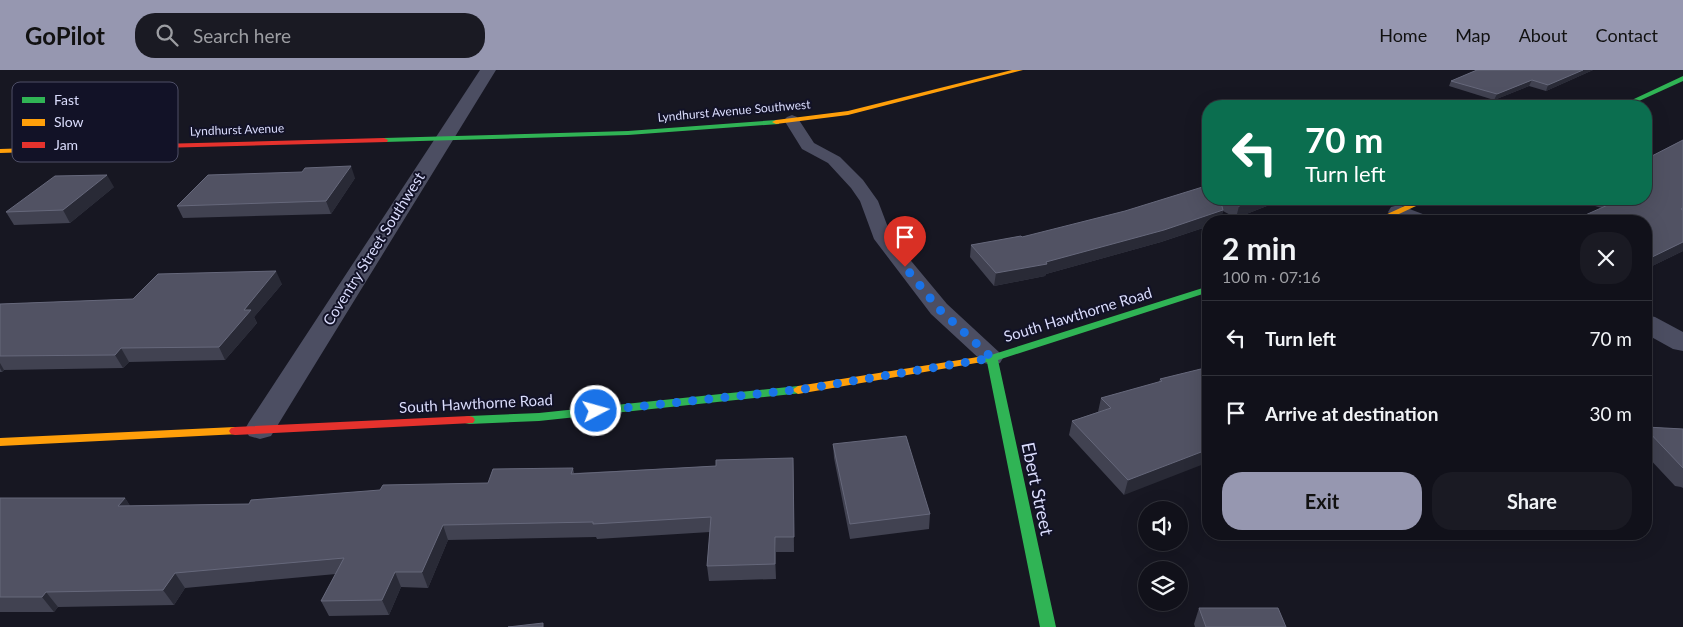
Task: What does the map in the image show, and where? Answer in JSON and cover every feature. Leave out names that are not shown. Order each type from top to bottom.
[{"type":"street","name":"Coventry Street Southwest","points":[[260,429],[488,70]]},
{"type":"street","name":"Lyndhurst Avenue Southwest","points":[[444,138],[628,134],[792,120],[848,113],[1020,70]]},
{"type":"street","points":[[1636,100],[1683,78]]},
{"type":"street","name":"Lyndhurst Avenue","points":[[178,146],[444,138]]},
{"type":"street","points":[[1391,215],[1414,205]]},
{"type":"street","points":[[1398,212],[1405,215]]},
{"type":"street","name":"South Hawthorne Road","points":[[0,442],[539,417],[804,389],[992,358],[1202,292]]},
{"type":"street","points":[[1652,326],[1683,343]]},
{"type":"street","name":"Ebert Street","points":[[992,358],[1048,627]]},
{"type":"lane","points":[[792,120],[808,146],[834,160],[857,184],[869,201],[883,239],[939,309],[992,358]]},
{"type":"building","points":[[1477,70],[1583,70],[1548,85],[1532,80],[1497,94],[1451,81]]},
{"type":"building","points":[[1683,140],[1683,208],[1681,209],[1683,210],[1683,242],[1652,257],[1652,215],[1585,215],[1608,205],[1652,205],[1652,156]]},
{"type":"building","points":[[351,166],[326,201],[177,206],[208,175],[302,172],[305,168]]},
{"type":"building","points":[[107,175],[63,210],[6,212],[55,176]]},
{"type":"building","points":[[1202,187],[1202,205],[1222,205],[1223,210],[1202,215],[1202,217],[1164,230],[1046,262],[1047,264],[996,273],[971,245],[1022,237],[1125,211]]},
{"type":"building","points":[[276,271],[244,310],[251,310],[219,347],[121,348],[115,355],[0,356],[0,304],[133,299],[158,274]]},
{"type":"building","points":[[1202,369],[1202,452],[1128,480],[1072,421],[1111,408],[1101,398],[1162,381],[1160,379]]},
{"type":"building","points":[[1652,427],[1683,429],[1683,468],[1652,435]]},
{"type":"building","points":[[906,436],[930,514],[850,524],[833,444]]},
{"type":"building","points":[[793,458],[794,537],[775,537],[775,564],[707,566],[711,517],[593,524],[593,522],[443,525],[422,572],[395,572],[382,600],[321,601],[344,558],[175,573],[163,590],[46,592],[42,597],[0,597],[0,498],[125,498],[118,506],[249,504],[251,500],[380,490],[383,485],[488,483],[493,469],[573,468],[571,474],[716,466],[716,460]]},
{"type":"building","points":[[1199,608],[1278,608],[1286,627],[1206,627]]},
{"type":"building","points":[[543,623],[543,627],[508,627]]},
{"type":"traffic: fast","points":[[1636,100],[1683,78]]},
{"type":"traffic: fast","points":[[384,140],[628,133],[776,122]]},
{"type":"traffic: fast","points":[[978,360],[992,358],[1202,291]]},
{"type":"traffic: fast","points":[[992,358],[1048,627]]},
{"type":"traffic: fast","points":[[469,420],[539,417],[798,390]]},
{"type":"traffic: slow","points":[[776,122],[848,113],[1020,70]]},
{"type":"traffic: slow","points":[[0,151],[12,151]]},
{"type":"traffic: slow","points":[[1391,215],[1413,205]]},
{"type":"traffic: slow","points":[[798,390],[978,360]]},
{"type":"traffic: slow","points":[[0,442],[235,431]]},
{"type":"traffic: jam","points":[[178,145],[384,140]]},
{"type":"traffic: jam","points":[[235,431],[469,420]]},
{"type":"route","points":[[596,411],[804,389],[992,358],[939,309],[905,267]]}]
